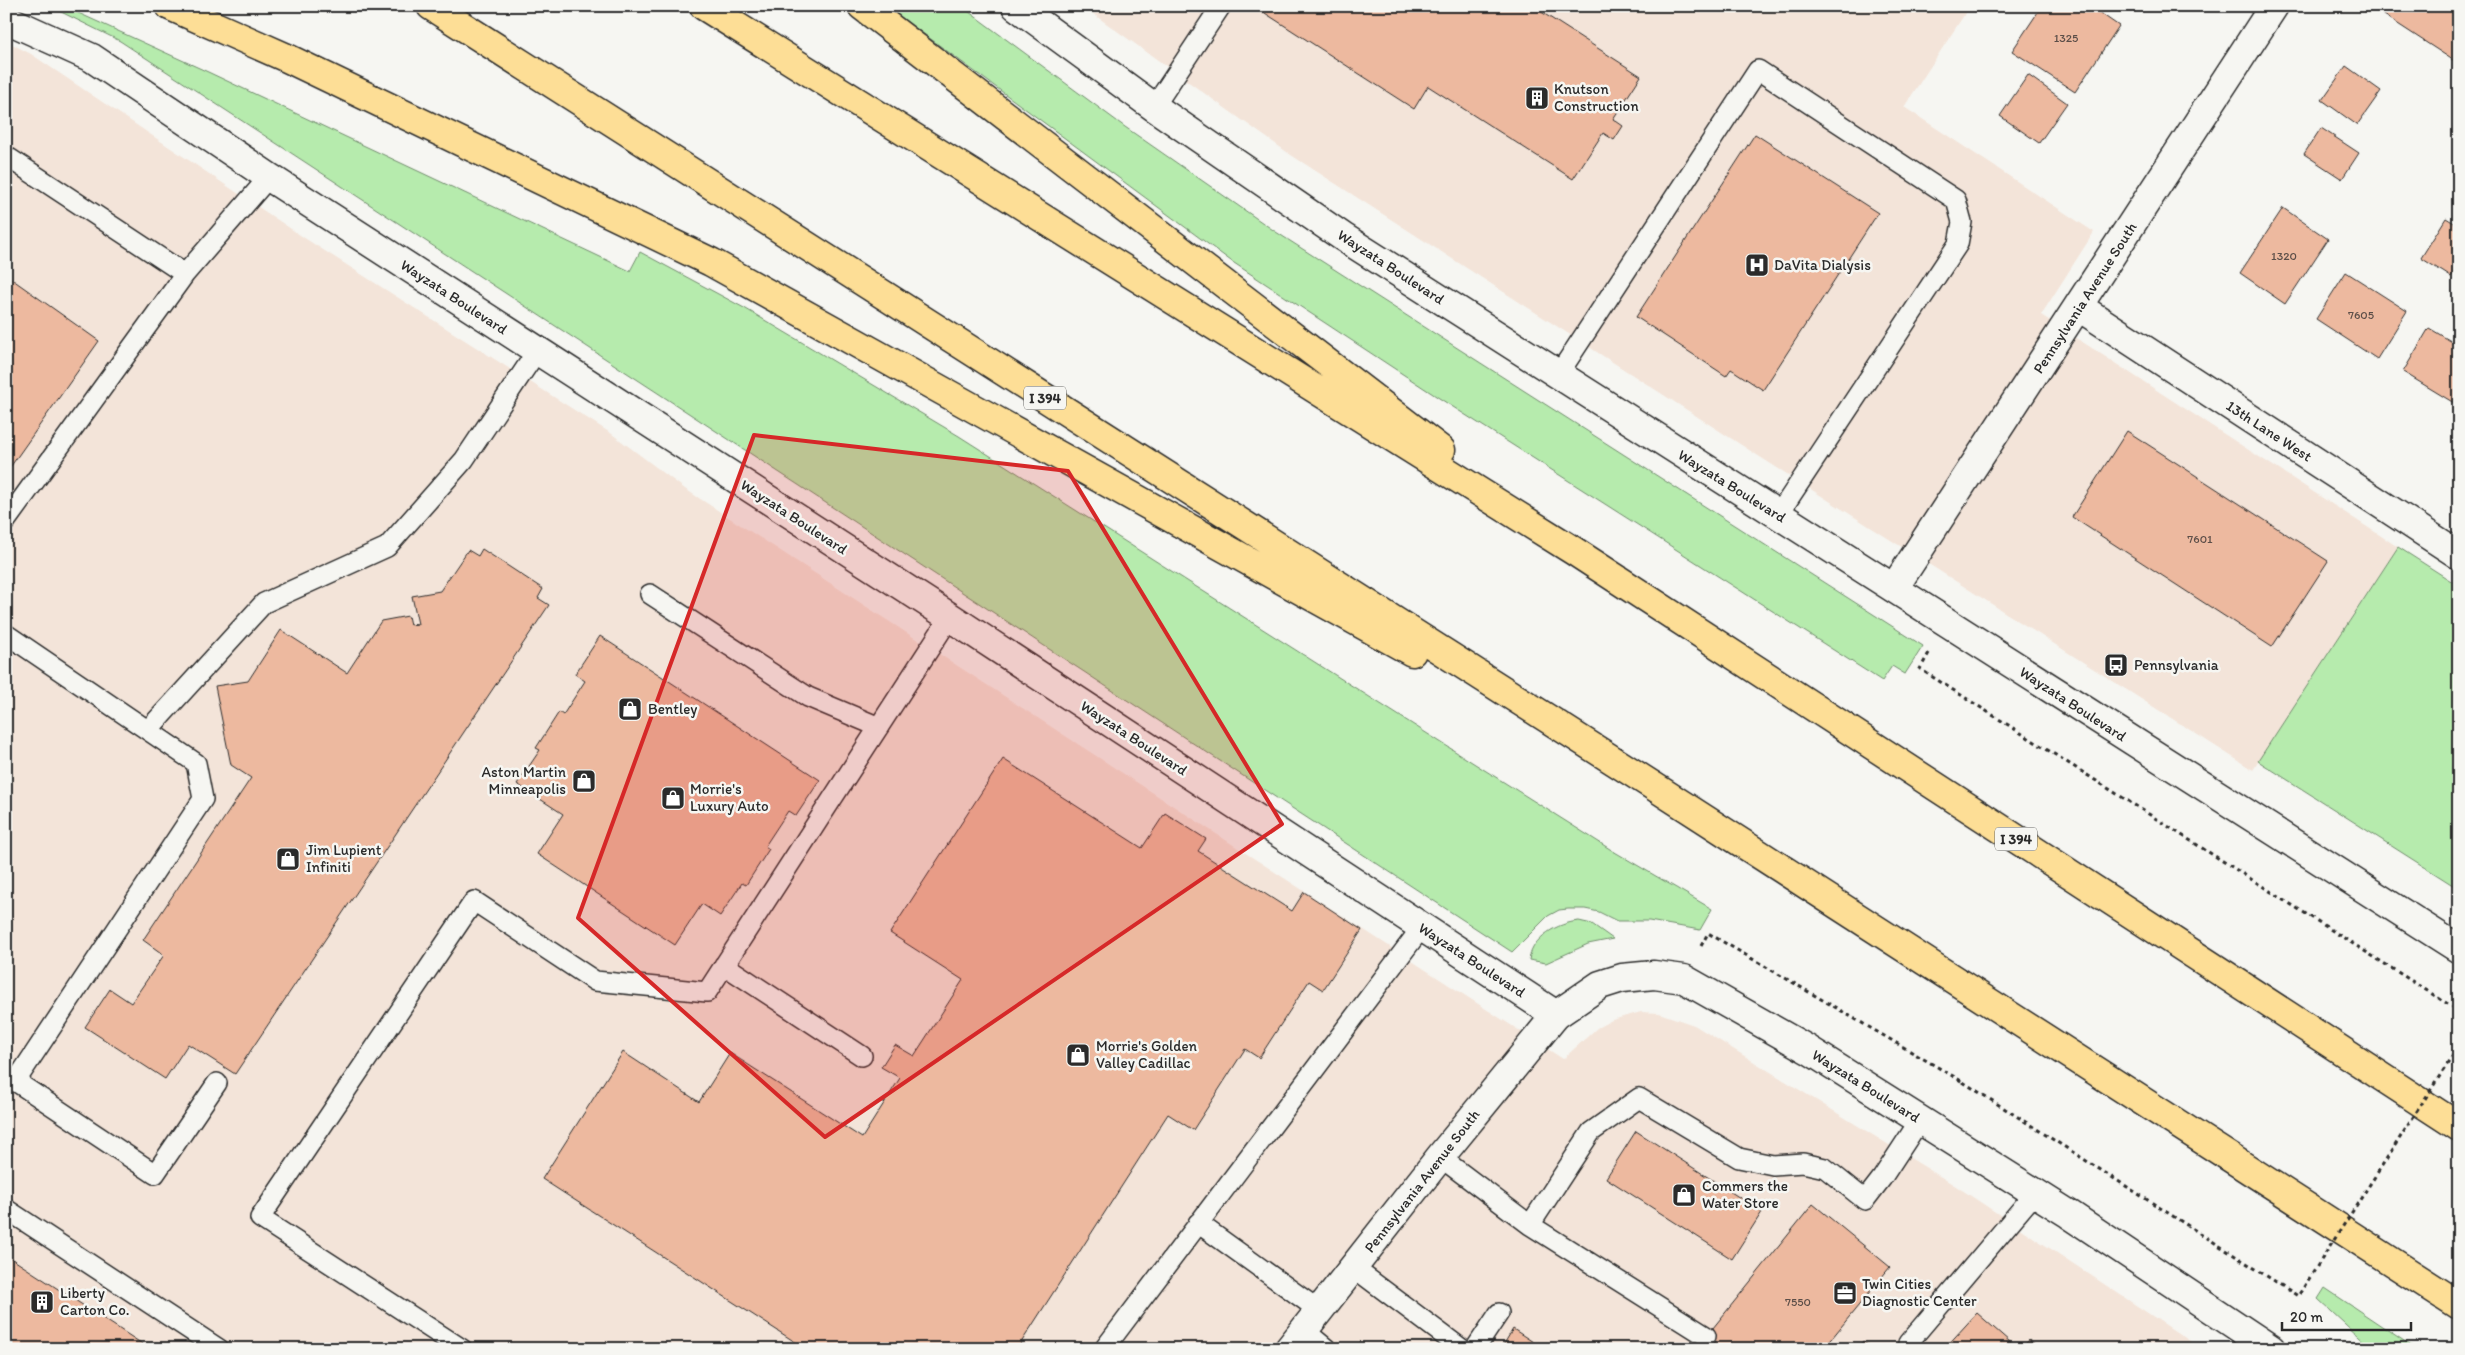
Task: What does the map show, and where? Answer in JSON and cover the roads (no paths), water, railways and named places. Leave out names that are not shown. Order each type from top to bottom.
[{"type":"highway","points":[[170,6],[287,58],[711,262],[1658,789]]},
{"type":"highway","points":[[218,6],[287,58]]},
{"type":"highway","name":"I 394","points":[[431,6],[1658,789],[2459,1305]]},
{"type":"highway","name":"I 394","points":[[704,6],[1574,551],[2459,1127]]},
{"type":"highway","points":[[862,6],[1574,551]]},
{"type":"street","name":"Wayzata Boulevard","points":[[1016,6],[1154,107],[1343,237],[2459,949]]},
{"type":"street","name":"Pennsylvania Avenue South","points":[[1894,588],[2274,6]]},
{"type":"street","name":"Wayzata Boulevard","points":[[6,19],[92,58],[269,177],[950,617],[1556,1015],[1600,985],[1622,978],[1654,975],[1684,979],[1809,1050],[2035,1193],[2271,1349]]},
{"type":"street","name":"13th Lane West","points":[[2079,307],[2459,555]]},
{"type":"street","name":"Pennsylvania Avenue South","points":[[1304,1330],[1440,1156],[1556,1015]]},
{"type":"lane","points":[[1154,107],[1220,6]]},
{"type":"lane","points":[[1558,375],[1758,70],[1956,200],[1962,222],[1958,244],[1778,515]]},
{"type":"lane","points":[[6,156],[185,274]]},
{"type":"lane","points":[[6,521],[185,274],[269,177]]},
{"type":"lane","points":[[148,730],[264,603],[387,547],[464,460],[537,350]]},
{"type":"lane","points":[[650,594],[808,697],[879,727]]},
{"type":"lane","points":[[462,1349],[260,1218],[474,901],[595,981],[707,992],[950,617]]},
{"type":"lane","points":[[6,634],[196,763],[203,798],[11,1078],[155,1174],[217,1083]]},
{"type":"lane","points":[[1104,1349],[1422,926]]},
{"type":"lane","points":[[724,965],[862,1056]]},
{"type":"lane","points":[[1530,1224],[1591,1132],[1640,1098],[1738,1158],[1773,1165],[1803,1162],[1825,1168],[1866,1200],[1920,1120]]},
{"type":"lane","points":[[1440,1156],[1530,1224],[1706,1336]]},
{"type":"lane","points":[[1908,1343],[2035,1193]]},
{"type":"lane","points":[[6,1209],[219,1349]]},
{"type":"lane","points":[[1198,1223],[1304,1330],[1327,1349]]},
{"type":"lane","points":[[1354,1268],[1462,1349]]},
{"type":"lane","points":[[1475,1349],[1499,1313]]},
{"type":"place","name":"Knutson Construction","points":[[1537,98]]},
{"type":"place","name":"DaVita Dialysis","points":[[1757,265]]},
{"type":"place","name":"Pennsylvania","points":[[2116,665]]},
{"type":"place","name":"Bentley","points":[[630,709]]},
{"type":"place","name":"Aston Martin Minneapolis","points":[[584,781]]},
{"type":"place","name":"Morrie's Luxury Auto","points":[[673,798]]},
{"type":"place","name":"Jim Lupient Infiniti","points":[[288,859]]},
{"type":"place","name":"Morrie's Golden Valley Cadillac","points":[[1078,1055]]},
{"type":"place","name":"Commers the Water Store","points":[[1684,1195]]},
{"type":"place","name":"Twin Cities Diagnostic Center","points":[[1845,1293]]},
{"type":"place","name":"Liberty Carton Co.","points":[[42,1302]]}]
